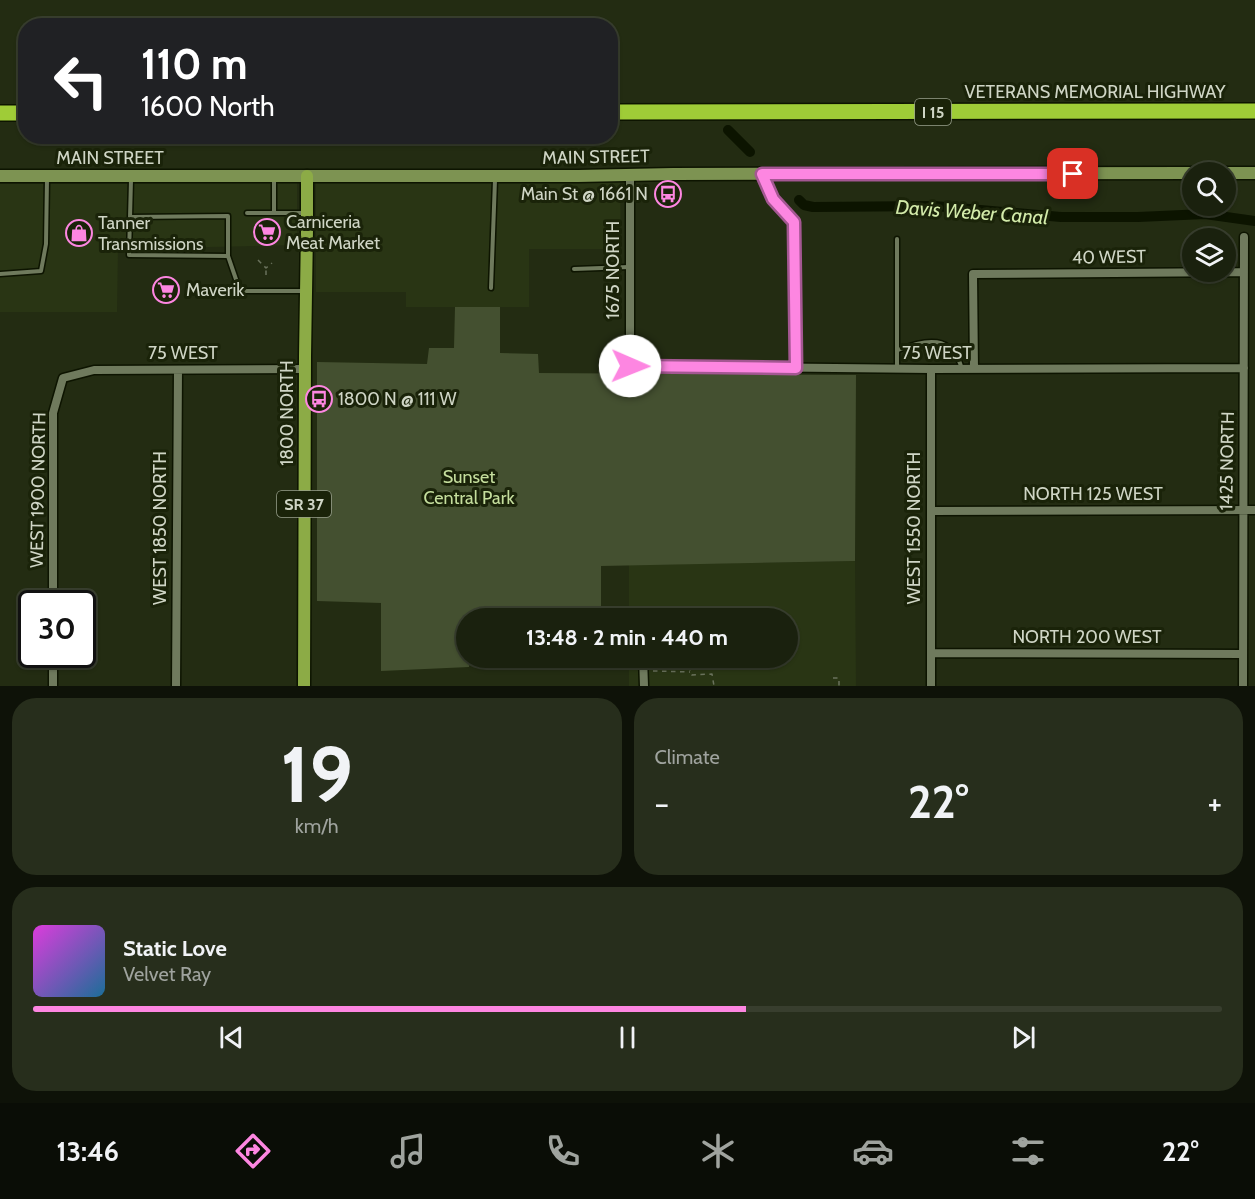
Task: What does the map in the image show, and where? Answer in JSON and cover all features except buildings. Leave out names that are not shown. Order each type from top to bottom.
[{"type":"highway","name":"VETERANS MEMORIAL HIGHWAY","points":[[618,112],[1255,111]]},
{"type":"highway","points":[[0,113],[18,113]]},
{"type":"main road","name":"MAIN STREET","points":[[0,176],[1182,173]]},
{"type":"main road","points":[[1236,173],[1255,173]]},
{"type":"main road","name":"1800 NORTH","points":[[304,686],[307,176]]},
{"type":"street","points":[[762,174],[773,199],[794,222],[796,368]]},
{"type":"street","name":"1675 NORTH","points":[[630,175],[630,366]]},
{"type":"street","name":"1425 NORTH","points":[[1243,686],[1244,237]]},
{"type":"street","name":"40 WEST","points":[[974,369],[974,274],[1244,272]]},
{"type":"street","name":"75 WEST","points":[[630,366],[897,369],[1244,368]]},
{"type":"street","name":"75 WEST","points":[[63,378],[94,370],[305,369]]},
{"type":"street","name":"WEST 1550 NORTH","points":[[931,369],[931,686]]},
{"type":"street","name":"WEST 1850 NORTH","points":[[176,686],[178,370]]},
{"type":"street","name":"WEST 1900 NORTH","points":[[53,590],[53,413],[63,378]]},
{"type":"street","name":"NORTH 125 WEST","points":[[931,512],[1255,510]]},
{"type":"street","name":"NORTH 200 WEST","points":[[931,653],[1243,654]]},
{"type":"street","points":[[52,668],[52,686]]},
{"type":"street","points":[[644,668],[644,686]]},
{"type":"lane","points":[[0,274],[41,271],[46,244],[47,176]]},
{"type":"lane","points":[[131,176],[129,255],[228,256]]},
{"type":"lane","points":[[274,176],[274,213]]},
{"type":"lane","points":[[491,288],[495,176]]},
{"type":"lane","points":[[247,213],[307,213]]},
{"type":"lane","points":[[130,217],[228,216],[228,256],[240,291],[307,291]]},
{"type":"lane","points":[[897,239],[897,369]]},
{"type":"lane","points":[[574,269],[630,267]]},
{"type":"lane","points":[[898,350],[915,343],[938,342],[953,350],[960,359],[963,369]]},
{"type":"path","points":[[258,260],[266,268],[266,275]]},
{"type":"path","points":[[266,268],[272,263]]},
{"type":"path","points":[[652,671],[690,672],[692,675],[712,674],[714,686]]},
{"type":"path","points":[[833,678],[839,678],[839,686]]},
{"type":"shaded area","points":[[316,180],[620,180],[621,249],[529,249],[529,307],[406,307],[406,292],[316,292]]},
{"type":"shaded area","points":[[297,183],[297,245],[118,249],[117,312],[0,312],[0,184]]},
{"type":"shaded area","points":[[855,561],[856,686],[629,686],[629,668],[798,668],[798,608],[629,608],[629,565]]},
{"type":"green space","name":"Sunset Central Park","points":[[455,307],[500,307],[500,353],[538,354],[539,373],[856,375],[855,561],[601,566],[601,608],[456,608],[456,668],[381,671],[381,603],[317,601],[317,362],[427,364],[429,348],[454,348]]},
{"type":"waterway","points":[[728,130],[750,152]]},
{"type":"waterway","name":"Davis Weber Canal","points":[[799,200],[804,205],[813,207],[934,206],[1061,217],[1205,214],[1255,221]]},
{"type":"place","name":"Main St @ 1661 N","points":[[668,194]]},
{"type":"place","name":"Carniceria Meat Market","points":[[267,232]]},
{"type":"place","name":"Tanner Transmissions","points":[[79,233]]},
{"type":"place","name":"Maverik","points":[[166,290]]},
{"type":"place","name":"1800 N @ 111 W","points":[[319,399]]},
{"type":"route","points":[[630,366],[796,368],[794,222],[773,199],[762,174],[1073,174]]}]
